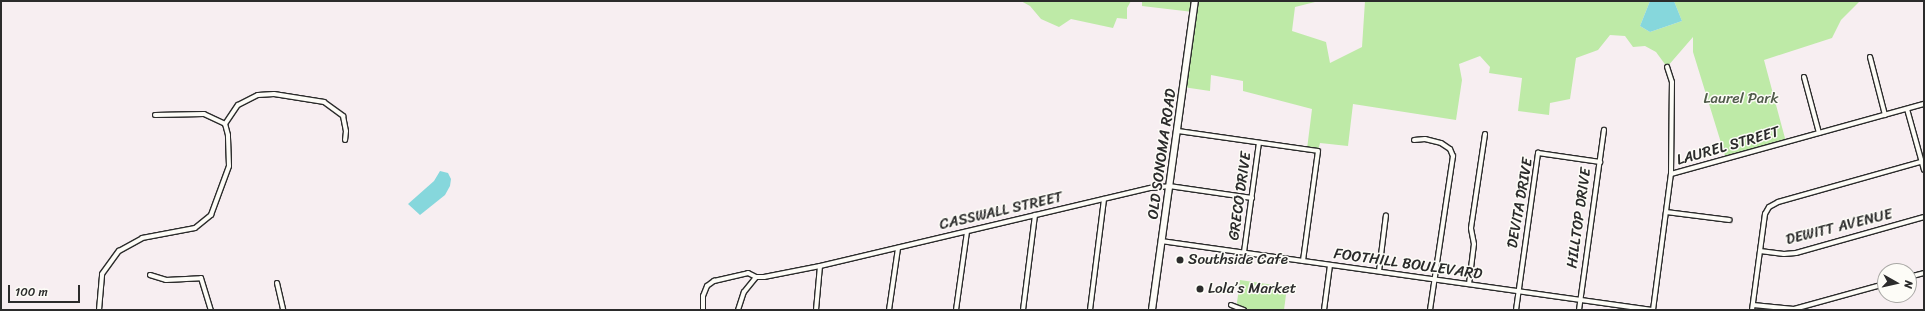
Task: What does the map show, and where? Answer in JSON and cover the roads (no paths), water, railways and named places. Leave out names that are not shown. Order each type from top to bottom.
[{"type":"main road","name":"OLD SONOMA ROAD","points":[[1152,310],[1195,1]]},
{"type":"street","points":[[1870,57],[1885,114]]},
{"type":"street","points":[[1668,67],[1672,82],[1670,174]]},
{"type":"street","points":[[1804,77],[1819,133]]},
{"type":"street","points":[[99,310],[102,274],[119,251],[142,238],[195,228],[211,215],[229,166],[228,135],[225,124],[238,104],[245,100],[274,94],[324,102],[336,109],[345,122],[345,140]]},
{"type":"street","name":"LAUREL STREET","points":[[1652,310],[1670,174],[1924,104]]},
{"type":"street","points":[[1906,109],[1923,161],[1924,170]]},
{"type":"street","points":[[155,115],[204,114],[225,124]]},
{"type":"street","name":"HILLTOP DRIVE","points":[[1579,310],[1604,130]]},
{"type":"street","points":[[1178,131],[1318,151],[1303,261]]},
{"type":"street","points":[[1469,284],[1474,244],[1471,228],[1485,134]]},
{"type":"street","points":[[1414,140],[1425,139],[1441,143],[1450,149],[1453,156],[1430,310]]},
{"type":"street","name":"GRECO DRIVE","points":[[1244,252],[1260,143]]},
{"type":"street","name":"DEVITA DRIVE","points":[[1518,292],[1538,153],[1600,162]]},
{"type":"street","points":[[1752,310],[1765,214],[1773,205],[1923,161]]},
{"type":"street","name":"CASSWALL STREET","points":[[703,310],[705,290],[714,281],[748,273],[756,277],[820,266],[1035,215],[1170,186],[1252,198]]},
{"type":"street","points":[[1090,310],[1104,200]]},
{"type":"street","points":[[1666,212],[1730,220]]},
{"type":"street","points":[[1378,271],[1386,214]]},
{"type":"street","points":[[1023,310],[1035,215]]},
{"type":"street","name":"DEWITT AVENUE","points":[[1760,251],[1796,253],[1924,217]]},
{"type":"street","points":[[956,310],[967,232]]},
{"type":"street","name":"FOOTHILL BOULEVARD","points":[[1161,241],[1652,310]]},
{"type":"street","points":[[889,310],[898,248]]},
{"type":"street","points":[[1324,310],[1330,265]]},
{"type":"street","points":[[816,310],[820,266]]},
{"type":"street","points":[[150,275],[166,280],[201,278],[211,310]]},
{"type":"street","points":[[738,310],[744,292],[756,277]]},
{"type":"street","points":[[277,283],[283,310]]},
{"type":"street","points":[[1753,305],[1794,309],[1877,286]]},
{"type":"street","points":[[1516,310],[1518,292]]},
{"type":"street","points":[[1232,305],[1244,310]]},
{"type":"water","points":[[1650,1],[1674,1],[1682,21],[1650,32],[1640,26]]},
{"type":"water","points":[[440,171],[448,173],[451,179],[450,186],[445,195],[420,215],[408,204],[434,181]]},
{"type":"place","name":"Southside Cafe","points":[[1180,260]]},
{"type":"place","name":"Lola’s Market","points":[[1200,289]]},
{"type":"park label","name":"Laurel Park","points":[[1741,99]]}]
